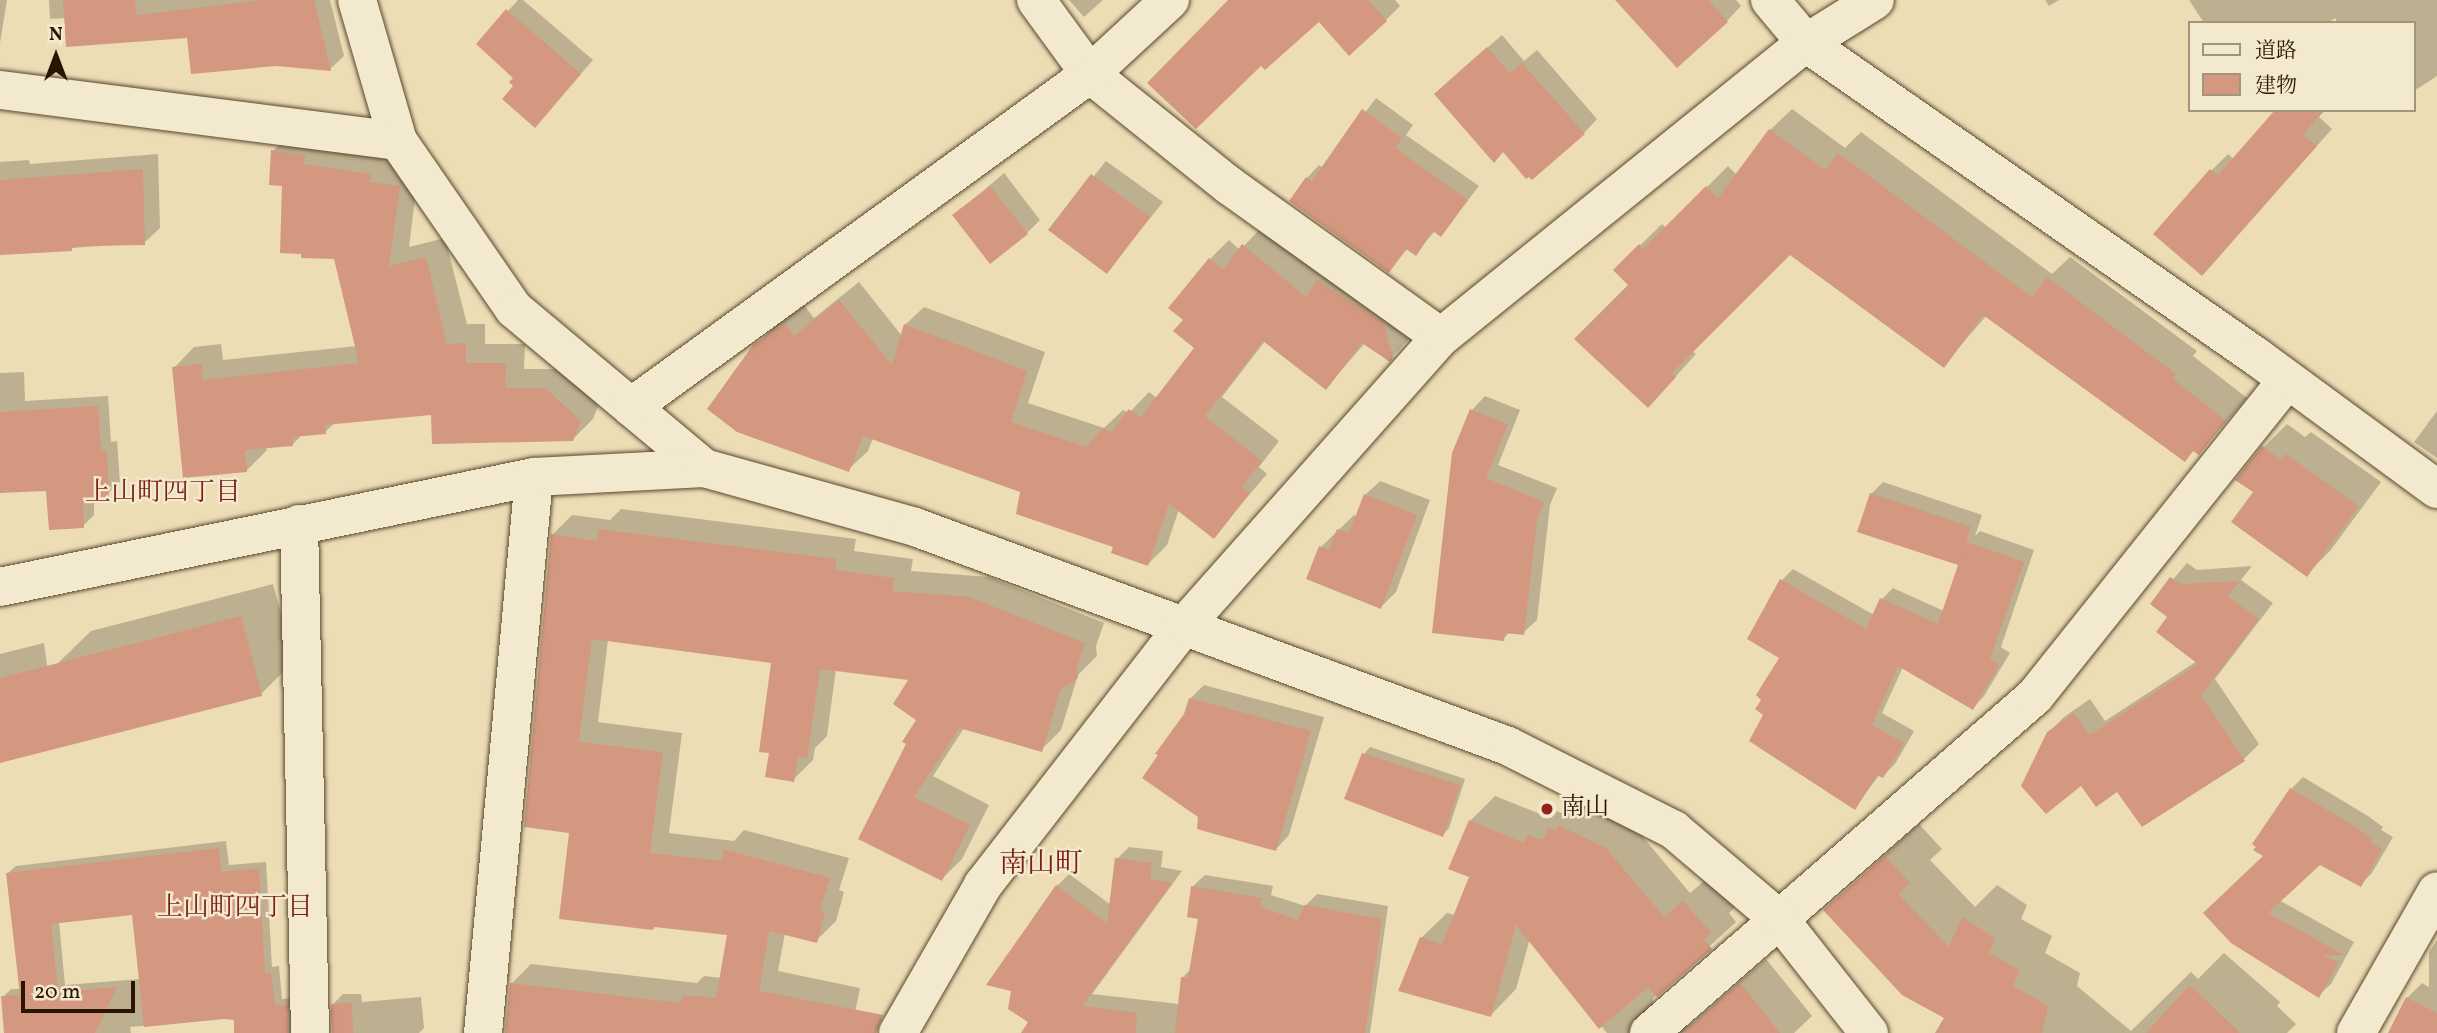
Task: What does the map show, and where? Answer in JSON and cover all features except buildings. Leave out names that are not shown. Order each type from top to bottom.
[{"type":"street","points":[[357,0],[398,141],[514,309],[704,468]]},
{"type":"street","points":[[1036,0],[1090,74],[1230,186],[1441,337]]},
{"type":"street","points":[[631,407],[1090,74],[1170,0]]},
{"type":"street","points":[[1770,0],[1806,43],[2287,380],[2437,489]]},
{"type":"street","points":[[898,1033],[983,886],[1185,625],[1441,337],[1806,43],[1875,0]]},
{"type":"street","points":[[0,90],[398,141]]},
{"type":"street","points":[[1649,1033],[2035,696],[2287,380]]},
{"type":"street","points":[[0,587],[534,477],[704,468],[915,527],[1508,746],[1674,830],[1780,920],[1869,1033]]},
{"type":"street","points":[[483,1033],[534,477]]},
{"type":"street","points":[[299,524],[310,1033]]},
{"type":"street","points":[[2356,1033],[2437,891]]},
{"type":"place","name":"南山","points":[[1547,809]]},
{"type":"district","name":"上山町四丁目","points":[[163,494]]},
{"type":"district","name":"南山町","points":[[1041,865]]},
{"type":"district","name":"上山町四丁目","points":[[235,909]]}]
